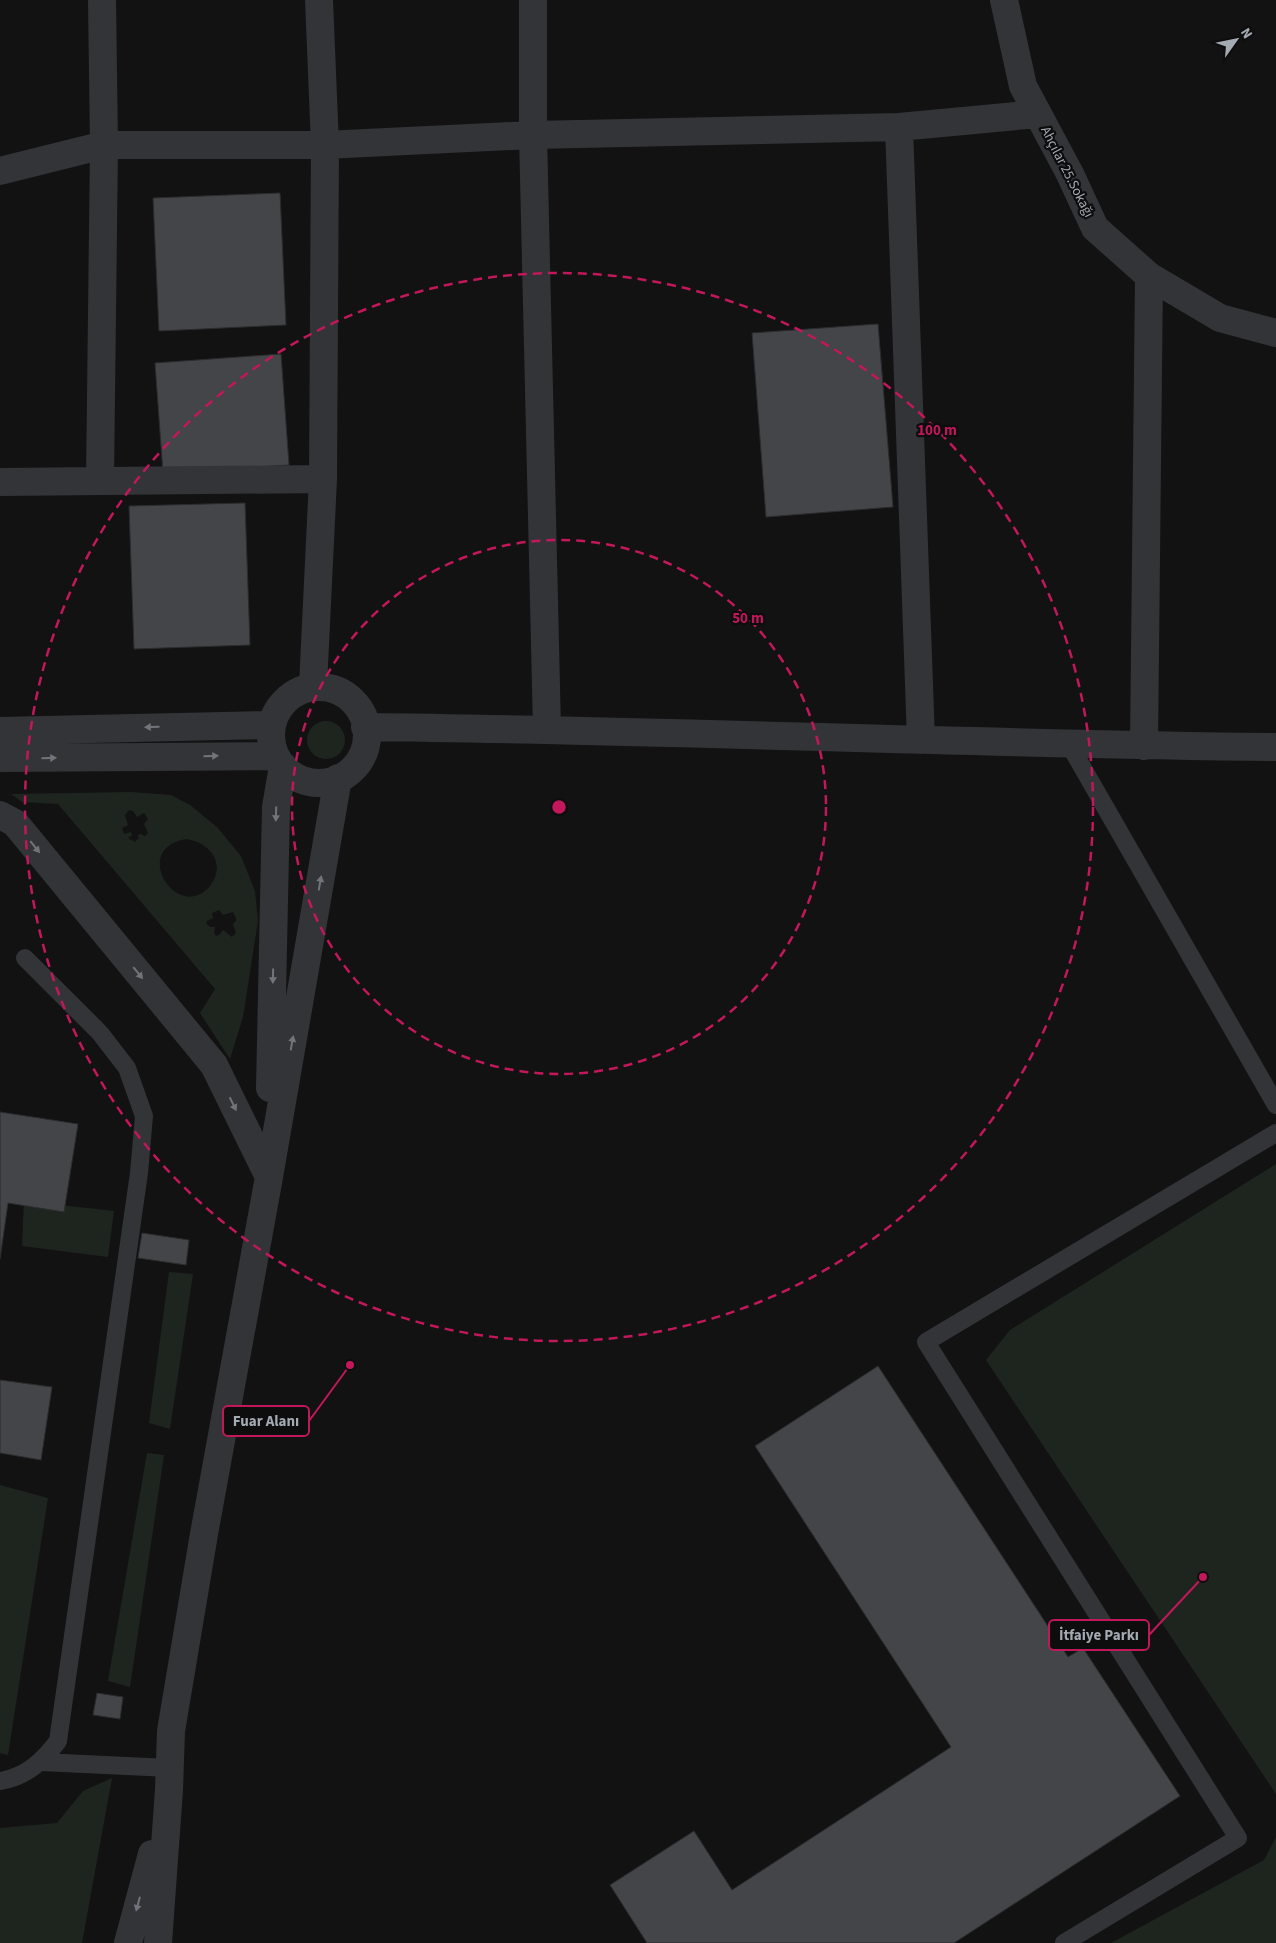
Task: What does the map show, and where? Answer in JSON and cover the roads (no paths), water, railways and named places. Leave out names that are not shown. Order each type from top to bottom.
[{"type":"street","points":[[100,481],[104,145],[102,0]]},
{"type":"street","points":[[312,686],[323,479],[325,145],[319,0]]},
{"type":"street","points":[[533,0],[533,135],[547,729]]},
{"type":"street","name":"Ahçılar 25.Sokağı","points":[[1004,0],[1023,86],[1070,174],[1095,228],[1148,276],[1220,318],[1276,333]]},
{"type":"street","points":[[0,171],[104,145],[325,145],[533,135],[899,126],[1038,114]]},
{"type":"street","points":[[899,126],[920,740]]},
{"type":"street","points":[[1144,746],[1148,276]]},
{"type":"street","points":[[0,482],[323,479]]},
{"type":"street","points":[[0,758],[279,761],[295,778],[324,784],[352,771],[367,745],[363,714],[342,692],[312,686],[285,699],[270,725],[279,761],[276,807],[269,1177]]},
{"type":"street","points":[[0,731],[270,725]]},
{"type":"street","points":[[365,727],[547,729],[1144,746],[1276,747]]},
{"type":"street","points":[[158,1943],[171,1731],[338,778]]},
{"type":"street","points":[[0,815],[15,823],[214,1065],[269,1177]]},
{"type":"street","points":[[128,1943],[169,1779]]},
{"type":"lane","points":[[1069,744],[1276,1105]]},
{"type":"lane","points":[[0,1780],[11,1779],[42,1762],[58,1741],[139,1173],[144,1116],[127,1068],[100,1032],[25,958]]},
{"type":"lane","points":[[1064,1943],[1238,1838],[926,1342],[1276,1133]]},
{"type":"lane","points":[[42,1762],[169,1779]]},
{"type":"place","name":"Fuar Alanı","points":[[350,1365]]},
{"type":"place","name":"İtfaiye Parkı","points":[[1203,1577]]}]
